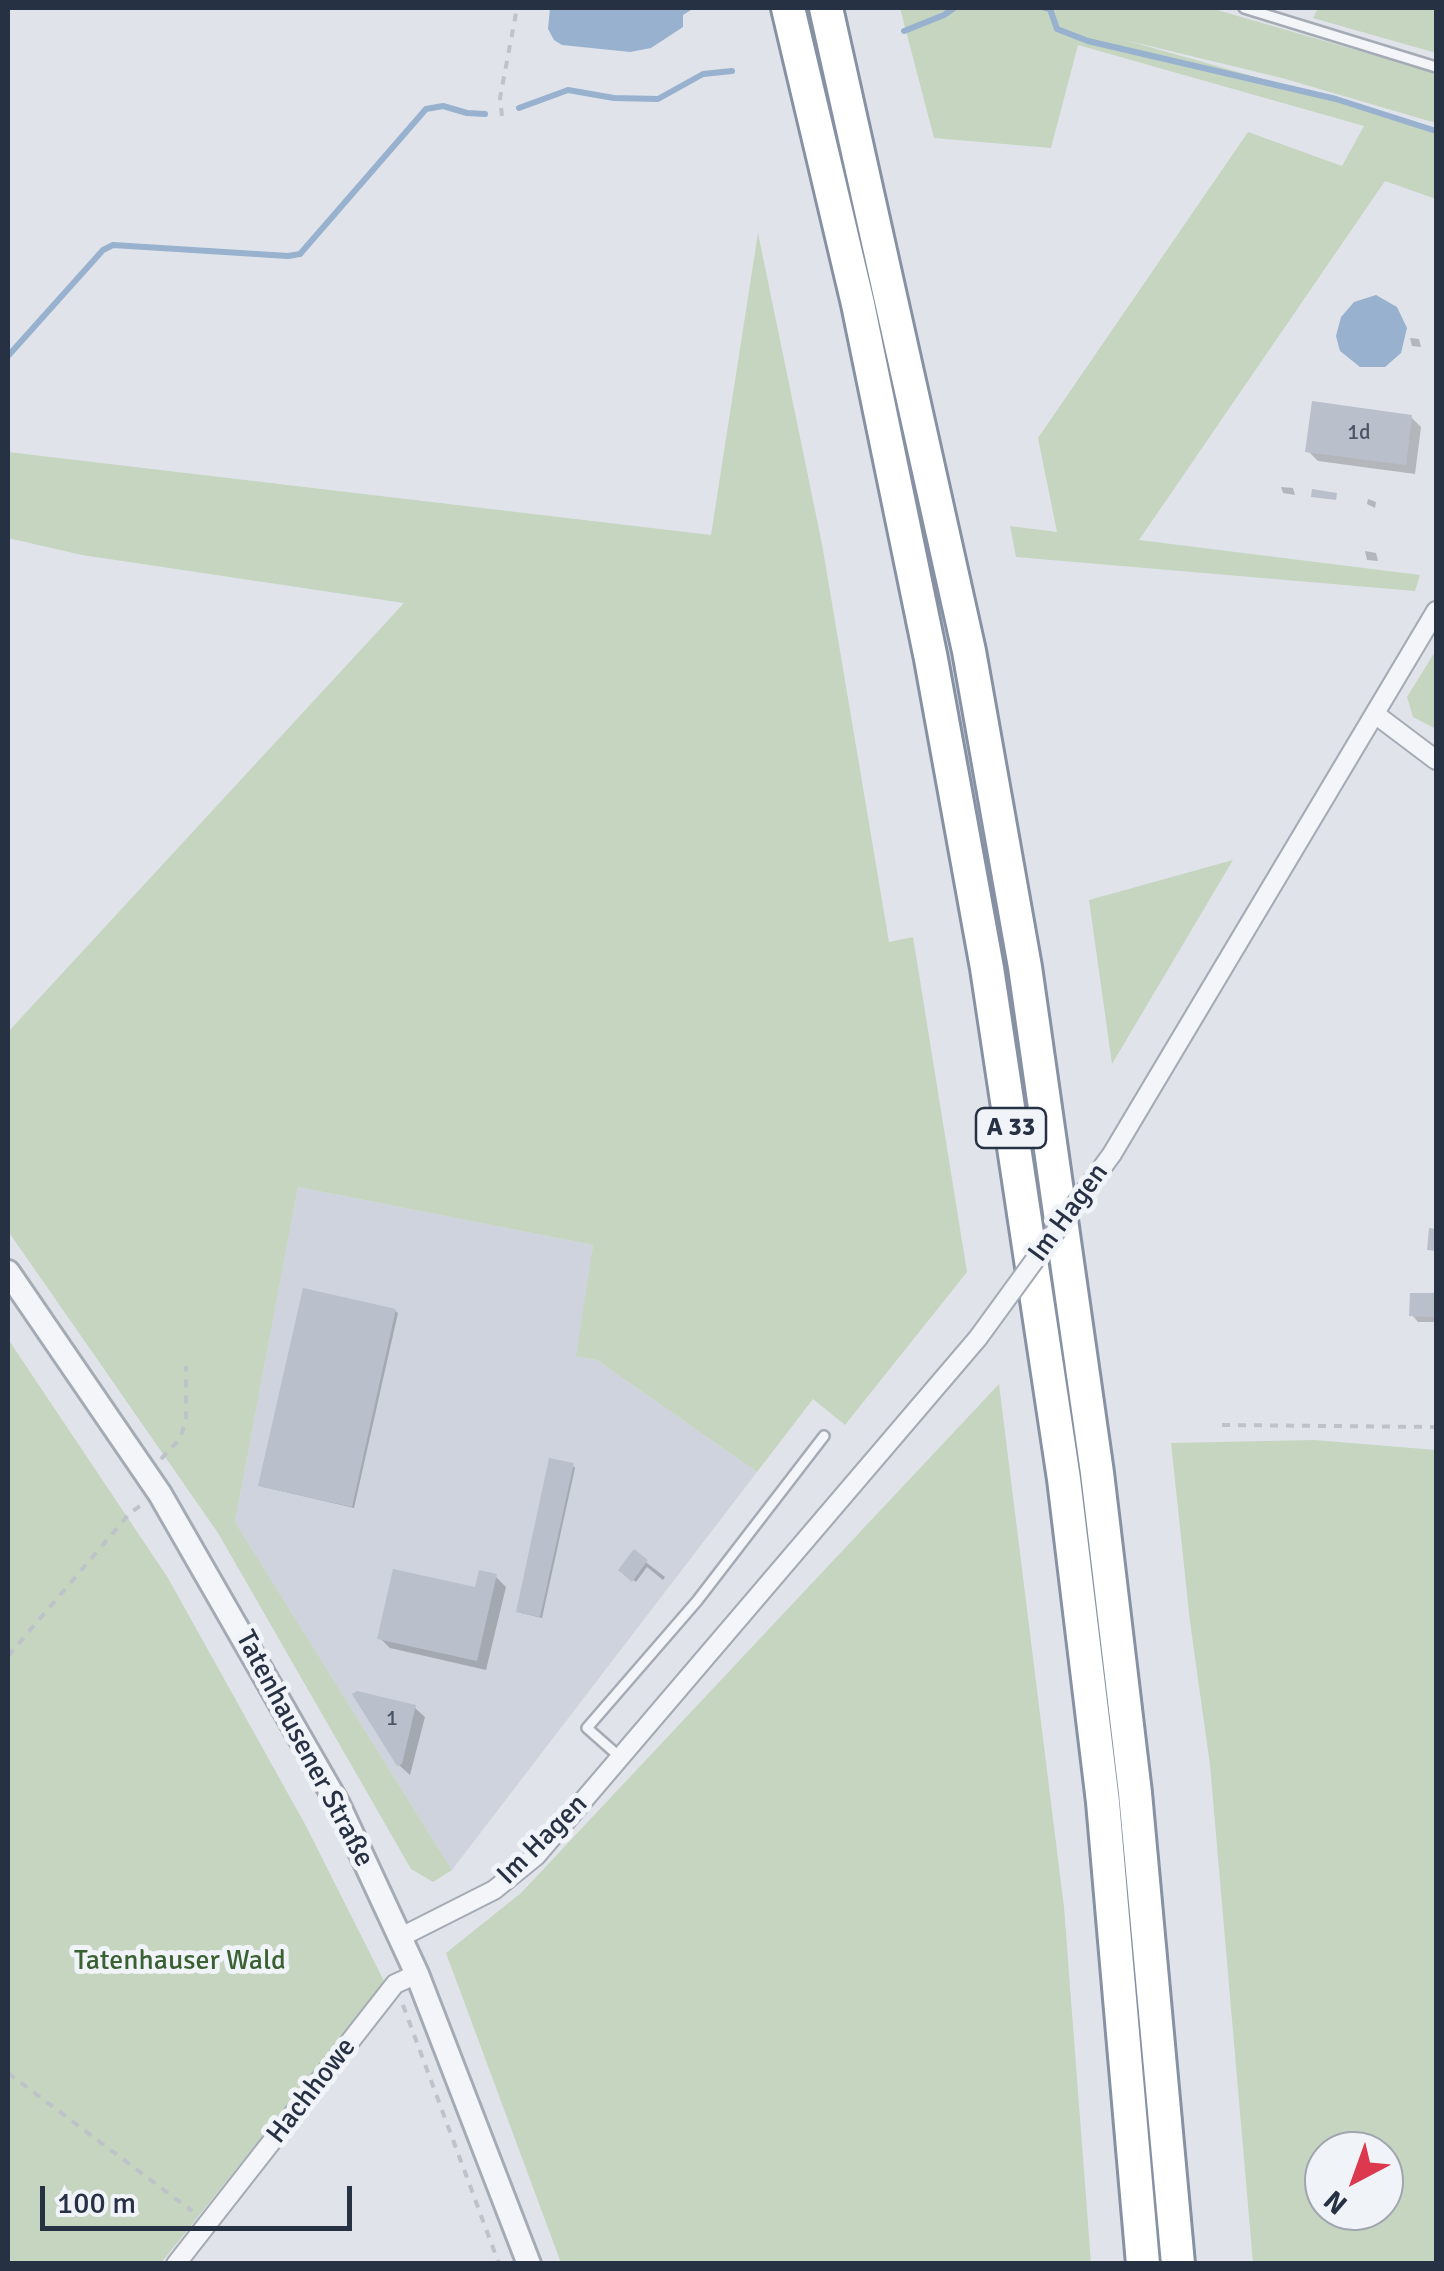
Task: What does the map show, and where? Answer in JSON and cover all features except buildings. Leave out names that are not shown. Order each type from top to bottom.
[{"type":"highway","name":"A 33","points":[[788,8],[858,304],[931,659],[986,968],[1064,1479],[1103,1802],[1143,2264]]},
{"type":"highway","name":"A 33","points":[[826,8],[969,651],[1025,966],[1100,1492],[1135,1793],[1178,2264]]},
{"type":"street","name":"Im Hagen","points":[[401,1937],[494,1890],[536,1856],[978,1338],[1112,1154],[1436,611]]},
{"type":"street","points":[[1375,714],[1436,760]]},
{"type":"street","name":"Tatenhausener Straße","points":[[8,1272],[198,1555],[338,1804],[417,1974],[530,2264]]},
{"type":"street","name":"Hachhowe","points":[[176,2264],[396,1984],[417,1974]]},
{"type":"lane","points":[[1244,8],[1436,66]]},
{"type":"lane","points":[[621,1758],[587,1728],[697,1601],[824,1436]]},
{"type":"path","points":[[502,116],[500,98],[517,8]]},
{"type":"path","points":[[144,1470],[168,1454],[180,1439],[186,1419],[186,1366]]},
{"type":"path","points":[[1222,1425],[1436,1427]]},
{"type":"path","points":[[8,1656],[130,1513]]},
{"type":"path","points":[[396,1984],[499,2264]]},
{"type":"path","points":[[8,2073],[208,2222]]},
{"type":"shaded area","points":[[298,1187],[593,1245],[577,1356],[597,1360],[757,1472],[452,1870],[235,1522]]},
{"type":"green space","points":[[900,8],[1210,8],[1436,73],[1436,123],[1282,78],[1125,40],[1436,128],[1436,199],[1385,181],[1139,540],[1420,575],[1415,591],[1016,557],[1010,526],[1057,532],[1038,438],[1248,132],[1342,166],[1364,126],[1078,45],[1051,148],[934,138]]},
{"type":"green space","points":[[1318,8],[1436,8],[1436,53],[1313,18]]},
{"type":"green space","points":[[758,233],[822,544],[889,942],[913,937],[967,1272],[845,1425],[813,1399],[757,1472],[597,1360],[576,1356],[593,1245],[298,1187],[235,1522],[452,1870],[433,1882],[411,1869],[218,1533],[8,1231],[8,1032],[404,603],[82,555],[8,538],[8,452],[711,535]]},
{"type":"green space","points":[[1436,650],[1436,729],[1413,717],[1407,697]]},
{"type":"green space","points":[[1233,860],[1112,1064],[1089,900]]},
{"type":"green space","name":"Tatenhauser Wald","points":[[8,1339],[168,1578],[306,1826],[385,1983],[161,2263],[8,2263]]},
{"type":"green space","points":[[999,1384],[1064,1907],[1091,2263],[561,2263],[446,1953],[521,1893]]},
{"type":"green space","points":[[1314,1440],[1436,1450],[1436,2263],[1253,2263],[1210,1765],[1171,1443]]},
{"type":"water","points":[[550,8],[694,8],[683,15],[683,27],[651,48],[630,52],[562,45],[548,29]]},
{"type":"water","points":[[1376,295],[1397,307],[1407,328],[1401,353],[1385,367],[1360,367],[1340,351],[1336,336],[1341,317],[1354,302]]},
{"type":"waterway","points":[[904,31],[954,8]]},
{"type":"waterway","points":[[1045,8],[1050,9],[1057,29],[1088,41],[1336,99],[1436,131]]},
{"type":"waterway","points":[[519,108],[568,90],[614,98],[658,99],[703,74],[732,71]]},
{"type":"waterway","points":[[8,356],[103,250],[113,245],[300,254],[426,109],[443,106],[485,114]]}]
